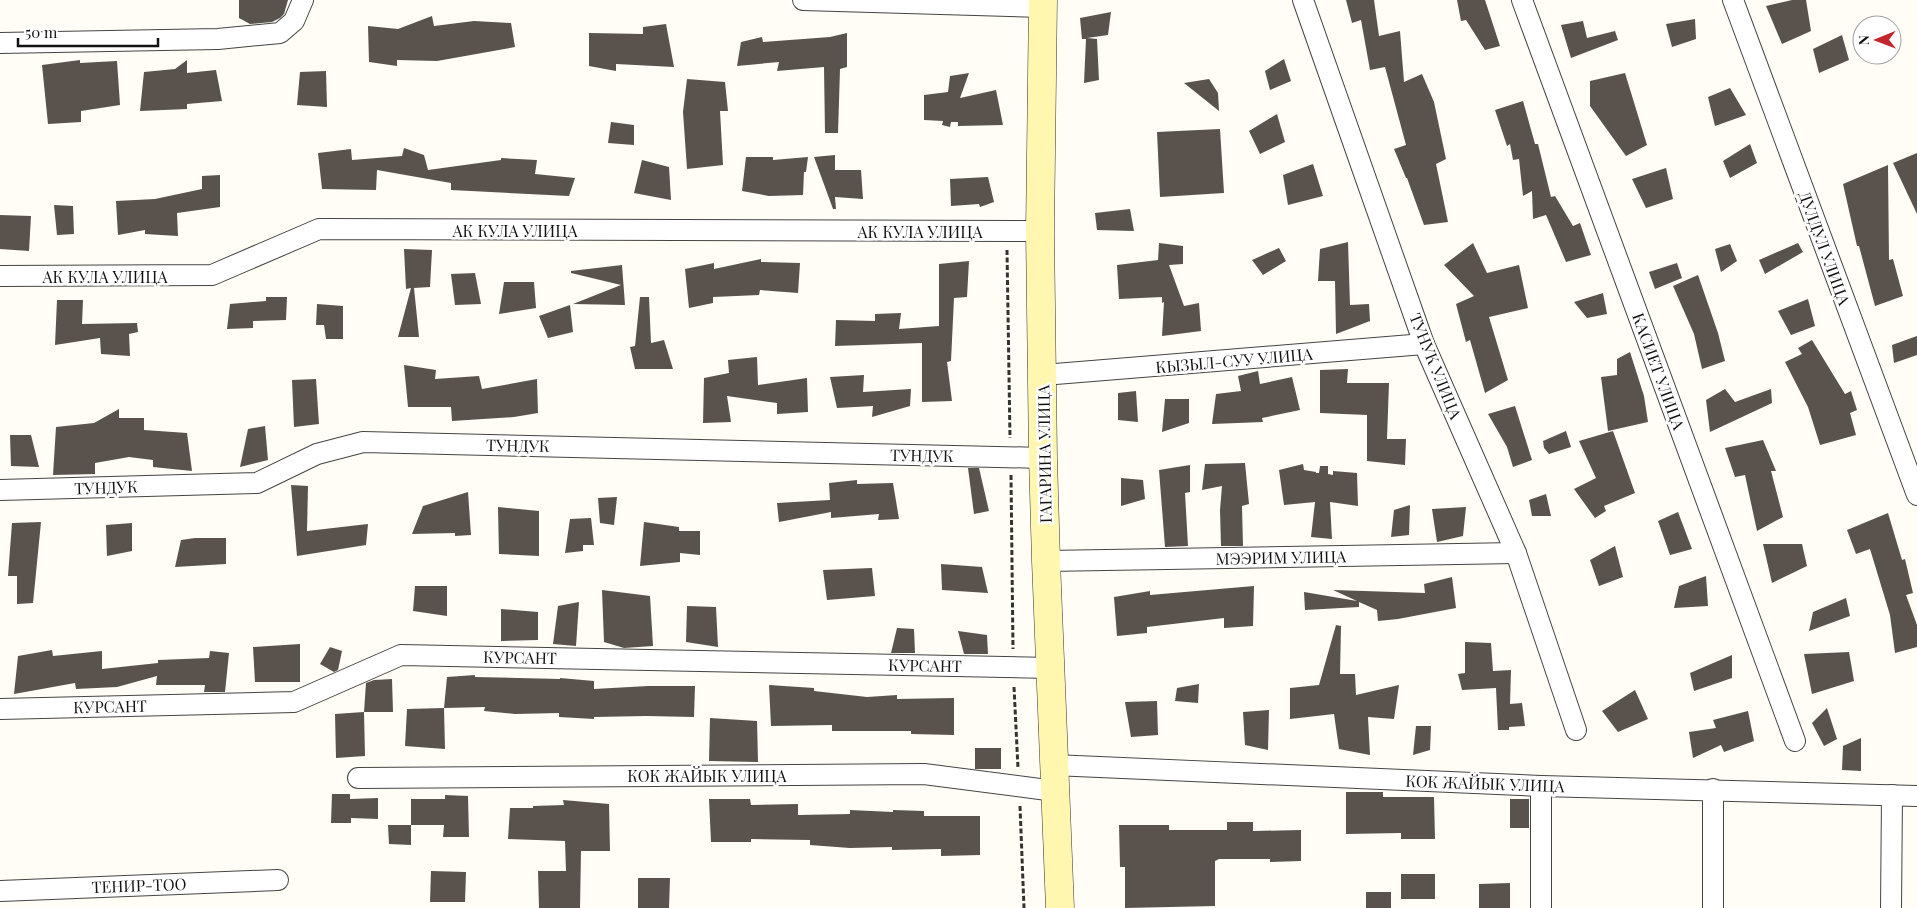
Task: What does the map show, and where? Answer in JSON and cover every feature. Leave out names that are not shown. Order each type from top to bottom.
[{"type":"main road","name":"ГАГАРИНА УЛИЦА","points":[[1042,4],[1040,231],[1043,458],[1060,908]]},
{"type":"street","points":[[0,43],[218,39],[280,33],[294,21],[303,0]]},
{"type":"street","points":[[803,0],[1042,4]]},
{"type":"street","name":"ТУНУК УЛИЦА","points":[[1303,0],[1424,344],[1516,553],[1576,730]]},
{"type":"street","name":"КАСИЕТ УЛИЦА","points":[[1522,0],[1795,741]]},
{"type":"street","name":"ДУЛДУЛ УЛИЦА","points":[[1733,0],[1917,495]]},
{"type":"street","name":"АК КУЛА УЛИЦА","points":[[0,276],[212,275],[320,229],[1040,231]]},
{"type":"street","name":"КЫЗЫЛ-СУУ УЛИЦА","points":[[1043,375],[1424,344]]},
{"type":"street","name":"ТУНДУК","points":[[0,490],[257,483],[318,454],[363,442],[1043,458]]},
{"type":"street","name":"МЭЭРИМ УЛИЦА","points":[[1046,561],[1516,553]]},
{"type":"street","name":"КУРСАНТ","points":[[0,709],[294,702],[400,655],[1050,668]]},
{"type":"street","name":"КОК ЖАЙЫК УЛИЦА","points":[[358,778],[924,774],[1054,778],[1713,789],[1917,796]]},
{"type":"street","points":[[1541,786],[1541,908]]},
{"type":"street","points":[[1713,789],[1713,908]]},
{"type":"street","points":[[1892,795],[1892,908]]},
{"type":"street","name":"ТЕНИР-ТОО","points":[[0,891],[278,880]]},
{"type":"path","points":[[1007,244],[1010,442]]},
{"type":"path","points":[[1011,472],[1013,650]]},
{"type":"path","points":[[1014,686],[1018,772]]},
{"type":"path","points":[[1020,806],[1024,908]]},
{"type":"building","points":[[239,0],[288,0],[284,14],[280,18],[272,22],[250,24],[239,18]]},
{"type":"building","points":[[1346,0],[1374,0],[1379,36],[1400,31],[1404,82],[1422,74],[1434,102],[1446,159],[1436,164],[1448,222],[1424,225],[1394,149],[1406,145],[1385,67],[1370,70],[1361,20],[1352,23]]},
{"type":"building","points":[[1457,0],[1485,0],[1500,46],[1485,50],[1466,20],[1461,21]]},
{"type":"building","points":[[1792,0],[1806,0],[1811,31],[1782,44],[1766,6]]},
{"type":"building","points":[[1111,12],[1108,35],[1087,38],[1097,39],[1099,80],[1084,83],[1086,39],[1082,39],[1080,18]]},
{"type":"building","points":[[432,16],[434,26],[474,21],[511,23],[515,47],[437,61],[397,60],[397,66],[369,62],[368,26],[398,29]]},
{"type":"building","points":[[1695,19],[1696,39],[1672,47],[1666,24]]},
{"type":"building","points":[[1583,21],[1587,38],[1615,31],[1618,40],[1571,58],[1561,25]]},
{"type":"building","points":[[666,24],[674,67],[616,64],[616,71],[589,66],[589,33],[643,34],[643,27]]},
{"type":"building","points":[[847,33],[847,67],[840,69],[838,133],[825,133],[824,67],[777,71],[779,62],[737,66],[741,42],[762,37],[763,42],[830,37]]},
{"type":"building","points":[[1842,35],[1849,60],[1819,73],[1813,49]]},
{"type":"building","points":[[1284,59],[1291,81],[1270,90],[1265,71]]},
{"type":"building","points":[[80,60],[80,63],[117,61],[120,105],[81,111],[81,122],[48,124],[42,65]]},
{"type":"building","points":[[187,60],[187,73],[216,70],[222,101],[187,104],[187,109],[140,111],[144,72],[175,69]]},
{"type":"building","points":[[326,71],[327,107],[297,105],[300,72]]},
{"type":"building","points":[[969,73],[960,98],[996,90],[1003,125],[958,126],[958,122],[951,122],[950,127],[942,125],[943,121],[924,120],[924,95],[948,92],[950,76]]},
{"type":"building","points":[[1625,73],[1647,145],[1626,156],[1590,106],[1590,81]]},
{"type":"building","points":[[687,79],[725,82],[728,111],[720,111],[723,165],[687,169],[683,112]]},
{"type":"building","points":[[1209,79],[1218,93],[1219,111],[1184,83]]},
{"type":"building","points":[[1730,88],[1746,115],[1715,126],[1708,97]]},
{"type":"building","points":[[1523,101],[1535,144],[1538,144],[1551,197],[1555,196],[1573,226],[1580,223],[1591,255],[1566,262],[1546,215],[1533,219],[1532,191],[1523,196],[1519,159],[1513,160],[1510,144],[1507,146],[1495,110]]},
{"type":"building","points":[[1277,114],[1285,142],[1260,154],[1249,131]]},
{"type":"building","points":[[611,122],[634,125],[634,145],[608,143]]},
{"type":"building","points":[[1220,129],[1224,193],[1160,197],[1157,132]]},
{"type":"building","points":[[1750,144],[1757,163],[1730,178],[1723,161]]},
{"type":"building","points":[[404,148],[424,155],[428,170],[501,160],[501,158],[537,160],[535,174],[575,178],[569,196],[451,190],[451,183],[377,170],[376,190],[322,189],[318,153],[351,149],[352,160],[402,156]]},
{"type":"building","points":[[1917,153],[1917,214],[1893,163]]},
{"type":"building","points":[[835,155],[835,170],[861,170],[863,199],[835,197],[836,209],[833,209],[814,157]]},
{"type":"building","points":[[746,157],[773,157],[773,160],[808,157],[806,172],[804,172],[803,195],[769,196],[742,191]]},
{"type":"building","points":[[642,160],[669,167],[671,200],[634,193]]},
{"type":"building","points":[[1313,164],[1323,196],[1288,205],[1283,175]]},
{"type":"building","points":[[1888,165],[1889,260],[1893,259],[1903,296],[1875,306],[1859,246],[1857,246],[1843,184]]},
{"type":"building","points":[[1666,168],[1673,199],[1646,208],[1632,179]]},
{"type":"building","points":[[220,175],[220,207],[177,213],[178,236],[145,234],[145,230],[118,235],[116,201],[155,199],[202,189],[202,176]]},
{"type":"building","points":[[988,177],[994,202],[980,207],[979,204],[951,206],[950,179]]},
{"type":"building","points":[[54,205],[73,206],[74,234],[57,235]]},
{"type":"building","points":[[1130,209],[1134,231],[1097,230],[1095,213]]},
{"type":"building","points":[[0,215],[31,216],[29,251],[0,249]]},
{"type":"building","points":[[1348,242],[1350,305],[1369,304],[1370,321],[1336,334],[1335,281],[1318,281],[1320,249]]},
{"type":"building","points":[[1159,243],[1183,246],[1183,264],[1169,265],[1184,306],[1199,303],[1201,331],[1162,336],[1164,302],[1162,303],[1162,297],[1119,299],[1117,265],[1158,260]]},
{"type":"building","points":[[1473,243],[1487,273],[1519,265],[1528,308],[1489,317],[1508,380],[1485,393],[1470,340],[1466,342],[1456,304],[1474,296],[1444,265]]},
{"type":"building","points":[[1798,243],[1803,252],[1765,274],[1759,260]]},
{"type":"building","points":[[1730,244],[1737,261],[1721,272],[1715,249]]},
{"type":"building","points":[[1279,248],[1286,261],[1263,275],[1252,260]]},
{"type":"building","points":[[404,249],[432,250],[430,287],[414,288],[419,337],[398,337],[411,288],[406,289]]},
{"type":"building","points":[[761,259],[761,262],[800,263],[798,293],[760,290],[759,295],[713,297],[713,303],[689,308],[685,269],[714,263],[714,269]]},
{"type":"building","points":[[969,261],[967,297],[954,298],[951,361],[947,362],[952,401],[922,402],[922,343],[835,346],[836,320],[875,321],[875,314],[901,313],[899,329],[939,326],[939,264]]},
{"type":"building","points":[[1677,263],[1682,278],[1655,289],[1649,272]]},
{"type":"building","points":[[622,265],[625,305],[573,304],[621,285],[571,273],[571,271]]},
{"type":"building","points":[[475,273],[481,304],[455,305],[451,274]]},
{"type":"building","points":[[1698,275],[1718,333],[1725,361],[1702,369],[1694,334],[1673,286]]},
{"type":"building","points":[[504,282],[534,282],[536,308],[499,314]]},
{"type":"building","points":[[1603,293],[1607,314],[1587,318],[1574,302]]},
{"type":"building","points":[[266,297],[287,297],[286,320],[253,321],[253,328],[227,329],[230,304],[266,301]]},
{"type":"building","points":[[640,297],[649,297],[651,343],[664,340],[673,369],[635,369],[630,347],[635,346]]},
{"type":"building","points":[[1808,299],[1815,326],[1791,335],[1778,311]]},
{"type":"building","points":[[57,300],[83,300],[82,324],[137,323],[138,332],[129,334],[130,356],[101,354],[100,338],[55,345]]},
{"type":"building","points":[[317,304],[343,306],[343,339],[326,339],[324,325],[316,325]]},
{"type":"building","points":[[570,305],[573,332],[548,338],[539,316]]},
{"type":"building","points":[[1917,336],[1917,355],[1894,363],[1892,345]]},
{"type":"building","points":[[1812,340],[1845,394],[1851,391],[1857,410],[1850,413],[1856,435],[1820,445],[1808,407],[1785,362],[1802,354],[1798,348]]},
{"type":"building","points":[[1630,352],[1644,396],[1648,422],[1608,431],[1601,377],[1617,375],[1617,359]]},
{"type":"building","points":[[757,357],[758,385],[807,378],[808,412],[777,414],[777,403],[727,396],[731,422],[703,423],[704,378],[729,373],[728,360]]},
{"type":"building","points":[[404,365],[436,370],[435,379],[479,376],[482,389],[537,379],[538,413],[514,417],[452,421],[451,407],[408,407]]},
{"type":"building","points":[[1348,369],[1347,383],[1389,383],[1387,439],[1406,439],[1405,465],[1367,461],[1367,415],[1320,413],[1320,370]]},
{"type":"building","points":[[1258,371],[1260,384],[1292,377],[1300,410],[1262,418],[1263,422],[1212,424],[1216,394],[1241,391],[1238,376]]},
{"type":"building","points":[[864,375],[863,392],[911,389],[910,406],[872,417],[873,406],[837,408],[830,377]]},
{"type":"building","points":[[316,379],[319,424],[294,427],[292,380]]},
{"type":"building","points":[[1725,389],[1735,402],[1771,389],[1772,403],[1710,432],[1706,400]]},
{"type":"building","points":[[1136,391],[1138,422],[1118,420],[1118,393]]},
{"type":"building","points":[[1165,399],[1189,399],[1189,423],[1162,432]]},
{"type":"building","points":[[1515,406],[1532,460],[1513,467],[1507,447],[1488,414]]},
{"type":"building","points":[[119,409],[119,418],[144,418],[144,430],[187,433],[192,471],[153,467],[153,460],[129,457],[95,463],[95,474],[53,475],[56,427],[94,423]]},
{"type":"building","points":[[265,426],[268,460],[240,467],[248,429]]},
{"type":"building","points":[[1566,431],[1571,447],[1549,454],[1544,448],[1543,441]]},
{"type":"building","points":[[1613,431],[1635,493],[1604,506],[1606,511],[1595,518],[1574,489],[1596,478],[1579,441]]},
{"type":"building","points":[[10,435],[31,435],[39,467],[11,466]]},
{"type":"building","points":[[1763,440],[1776,471],[1771,471],[1783,517],[1757,531],[1745,475],[1735,477],[1725,448]]},
{"type":"building","points":[[1245,463],[1249,504],[1242,506],[1243,546],[1221,546],[1220,510],[1222,486],[1202,490],[1205,464]]},
{"type":"building","points":[[1303,464],[1304,470],[1316,473],[1319,473],[1320,466],[1328,466],[1328,474],[1333,475],[1333,471],[1357,473],[1358,506],[1330,502],[1332,539],[1311,537],[1315,502],[1284,505],[1279,470]]},
{"type":"building","points":[[1190,465],[1190,492],[1185,493],[1188,546],[1165,547],[1159,470]]},
{"type":"building","points":[[968,468],[979,468],[989,511],[974,514]]},
{"type":"building","points":[[1121,478],[1143,480],[1145,499],[1121,506]]},
{"type":"building","points":[[857,480],[857,484],[893,483],[899,519],[878,520],[879,514],[831,518],[831,512],[779,522],[777,503],[830,500],[829,483]]},
{"type":"building","points":[[291,485],[308,486],[307,531],[368,524],[366,545],[297,556]]},
{"type":"building","points":[[468,492],[471,535],[455,536],[455,533],[412,534],[423,506]]},
{"type":"building","points":[[1546,494],[1551,516],[1532,516],[1529,500]]},
{"type":"building","points":[[617,497],[614,525],[600,523],[598,498]]},
{"type":"building","points":[[1410,505],[1409,535],[1391,537],[1394,510]]},
{"type":"building","points":[[498,507],[539,511],[539,556],[499,554]]},
{"type":"building","points":[[1466,507],[1463,536],[1437,542],[1432,509]]},
{"type":"building","points":[[1678,512],[1692,549],[1670,555],[1658,521]]},
{"type":"building","points":[[1888,513],[1902,560],[1905,559],[1913,593],[1906,595],[1917,625],[1917,647],[1895,653],[1890,615],[1870,549],[1856,554],[1847,530]]},
{"type":"building","points":[[591,518],[594,545],[583,545],[583,551],[565,553],[570,519]]},
{"type":"building","points":[[41,522],[33,603],[17,604],[17,576],[8,576],[12,523]]},
{"type":"building","points":[[644,522],[679,527],[679,531],[700,531],[700,555],[680,553],[680,562],[640,566]]},
{"type":"building","points":[[132,523],[132,551],[107,556],[106,525]]},
{"type":"building","points":[[226,538],[226,564],[175,567],[181,540]]},
{"type":"building","points":[[1763,544],[1802,544],[1807,566],[1772,583]]},
{"type":"building","points":[[1615,546],[1623,577],[1599,586],[1590,560]]},
{"type":"building","points":[[941,564],[982,567],[988,593],[942,590]]},
{"type":"building","points":[[872,568],[875,596],[827,600],[823,570]]},
{"type":"building","points":[[1706,576],[1708,606],[1674,608],[1679,586]]},
{"type":"building","points":[[1452,577],[1456,608],[1378,621],[1377,610],[1359,602],[1359,607],[1305,610],[1304,592],[1357,601],[1333,590],[1425,593],[1424,584]]},
{"type":"building","points":[[415,586],[447,586],[447,616],[413,611]]},
{"type":"building","points":[[1254,586],[1253,626],[1224,628],[1224,618],[1147,627],[1147,633],[1117,636],[1114,597],[1150,591],[1150,595]]},
{"type":"building","points":[[602,590],[650,596],[653,646],[624,648],[604,642]]},
{"type":"building","points":[[1846,598],[1850,616],[1809,631],[1813,612]]},
{"type":"building","points":[[579,602],[576,646],[553,644],[558,606]]},
{"type":"building","points":[[687,606],[716,607],[718,647],[686,642]]},
{"type":"building","points":[[501,609],[538,612],[538,640],[501,641]]},
{"type":"building","points":[[1336,625],[1341,626],[1340,674],[1355,674],[1356,695],[1399,685],[1394,719],[1368,717],[1370,755],[1339,749],[1334,714],[1290,719],[1290,688],[1319,685]]},
{"type":"building","points":[[897,628],[914,629],[915,653],[891,653]]},
{"type":"building","points":[[958,631],[987,635],[988,654],[964,654]]},
{"type":"building","points":[[1465,642],[1491,643],[1493,671],[1511,670],[1510,704],[1522,703],[1525,726],[1509,727],[1509,730],[1498,730],[1496,688],[1462,690],[1458,674],[1465,673]]},
{"type":"building","points":[[300,644],[300,682],[255,682],[253,647]]},
{"type":"building","points":[[330,647],[342,651],[338,670],[334,672],[320,664]]},
{"type":"building","points":[[52,650],[53,656],[102,651],[102,669],[158,663],[158,660],[209,658],[210,651],[229,653],[225,692],[204,692],[205,685],[156,685],[157,676],[117,687],[76,689],[75,683],[14,694],[18,656]]},
{"type":"building","points":[[1849,652],[1854,681],[1812,694],[1804,654]]},
{"type":"building","points":[[1732,655],[1732,678],[1694,691],[1690,673]]},
{"type":"building","points":[[475,675],[475,677],[560,678],[594,681],[594,689],[695,686],[694,717],[594,717],[594,719],[559,717],[559,713],[515,714],[484,711],[485,707],[444,708],[447,677]]},
{"type":"building","points":[[392,679],[393,712],[364,712],[366,683],[374,680]]},
{"type":"building","points":[[1199,684],[1198,703],[1175,701],[1177,688]]},
{"type":"building","points":[[769,685],[814,688],[814,691],[867,697],[897,695],[897,699],[954,698],[954,735],[911,734],[911,731],[832,731],[832,725],[771,726]]},
{"type":"building","points":[[1635,690],[1648,719],[1618,732],[1602,711]]},
{"type":"building","points":[[1157,701],[1158,735],[1131,737],[1125,702]]},
{"type":"building","points":[[444,708],[445,749],[405,746],[407,709]]},
{"type":"building","points":[[1827,708],[1837,739],[1824,746],[1812,723]]},
{"type":"building","points":[[1269,710],[1268,750],[1245,745],[1243,712]]},
{"type":"building","points":[[1748,711],[1754,741],[1724,752],[1721,745],[1693,758],[1689,732],[1716,728],[1713,720]]},
{"type":"building","points":[[364,712],[365,756],[336,758],[335,714]]},
{"type":"building","points":[[710,718],[757,721],[758,762],[709,761]]},
{"type":"building","points":[[1416,726],[1431,726],[1430,750],[1413,755]]},
{"type":"building","points":[[1861,738],[1861,771],[1842,770],[1843,746]]},
{"type":"building","points":[[975,748],[1001,748],[1001,769],[975,769]]},
{"type":"building","points":[[1346,792],[1383,792],[1383,797],[1434,797],[1435,839],[1401,839],[1401,833],[1346,834]]},
{"type":"building","points":[[332,794],[350,794],[350,799],[378,798],[378,819],[351,818],[351,823],[331,823]]},
{"type":"building","points":[[445,795],[468,796],[469,837],[443,837],[444,825],[411,825],[411,799],[445,799]]},
{"type":"building","points":[[709,799],[750,799],[751,805],[798,804],[798,815],[850,814],[850,810],[893,812],[893,810],[924,811],[924,816],[980,816],[980,855],[941,856],[941,849],[892,850],[892,847],[850,848],[810,845],[810,840],[751,839],[751,842],[711,842]]},
{"type":"building","points":[[1510,799],[1529,799],[1529,828],[1510,828]]},
{"type":"building","points":[[563,800],[609,804],[610,851],[581,851],[580,908],[539,908],[538,871],[566,871],[565,841],[508,839],[510,808],[564,805]]},
{"type":"building","points":[[1227,822],[1253,822],[1253,831],[1301,830],[1301,861],[1270,862],[1270,859],[1219,859],[1215,861],[1215,906],[1125,908],[1125,867],[1120,867],[1119,825],[1169,825],[1169,830],[1227,830]]},
{"type":"building","points":[[388,825],[411,825],[411,845],[389,844]]},
{"type":"building","points":[[431,871],[466,872],[465,902],[430,902]]},
{"type":"building","points":[[1401,874],[1435,874],[1435,899],[1401,899]]},
{"type":"building","points":[[638,878],[670,878],[669,908],[638,908]]},
{"type":"building","points":[[1510,883],[1510,908],[1479,908],[1479,884]]},
{"type":"building","points":[[1366,892],[1391,892],[1391,908],[1366,908]]}]
